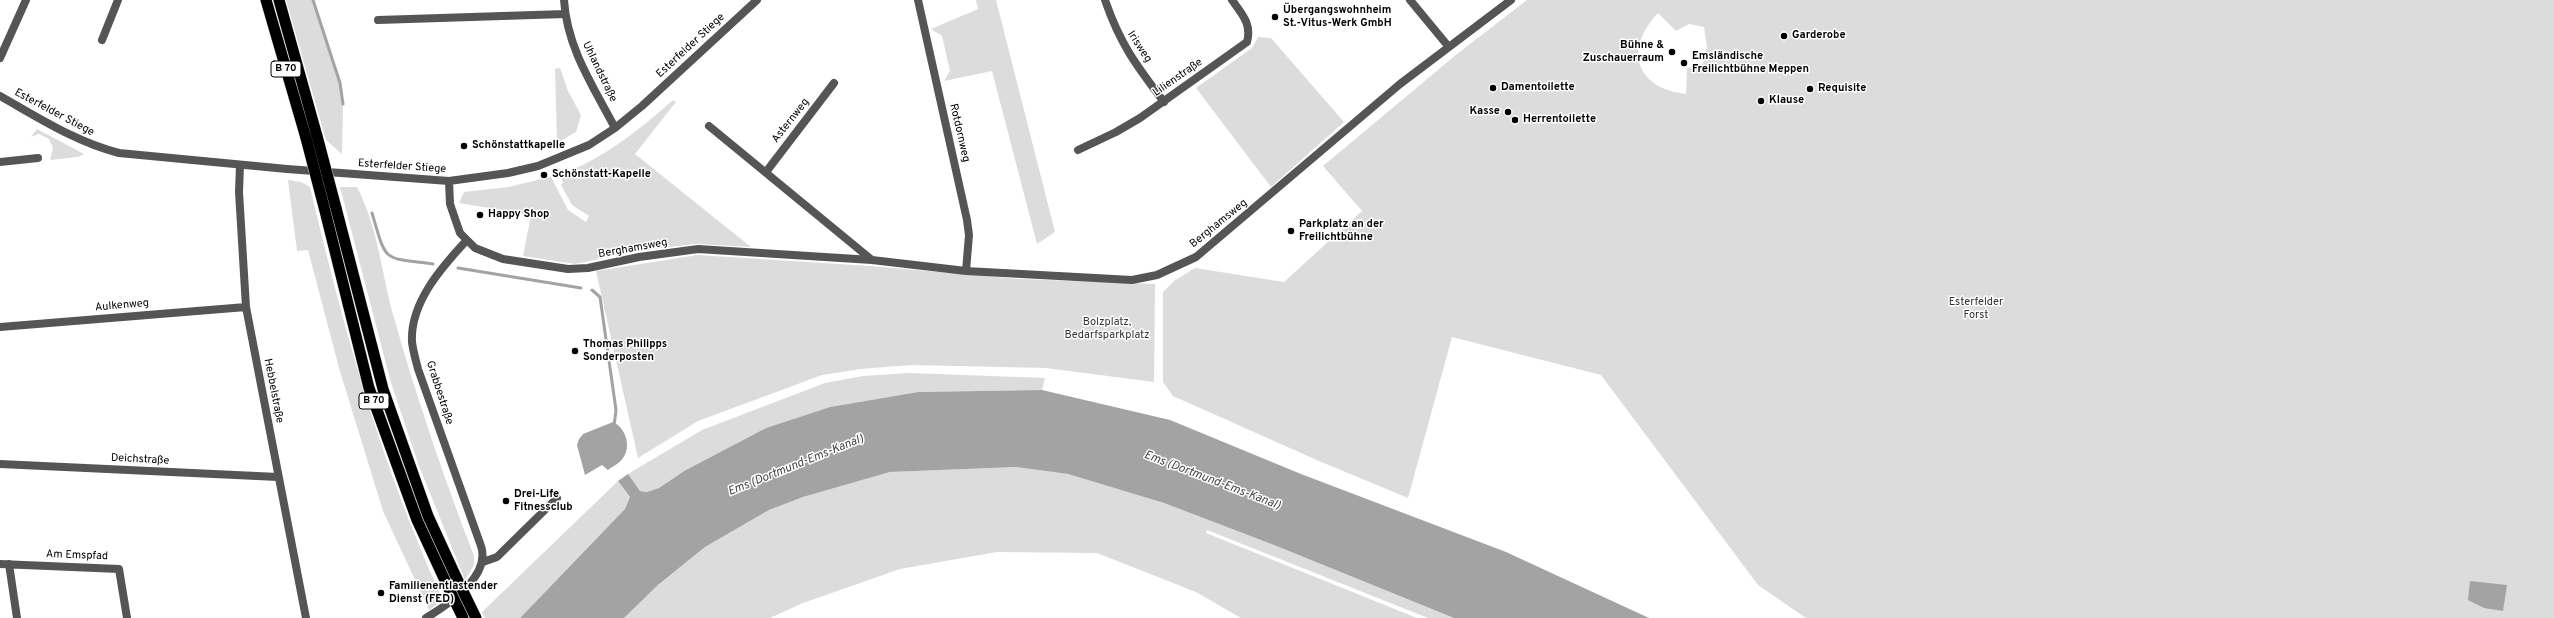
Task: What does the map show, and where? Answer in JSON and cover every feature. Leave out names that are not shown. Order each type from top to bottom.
[{"type":"highway","name":"B 70","points":[[266,0],[306,138],[369,388],[417,520],[463,618]]},
{"type":"highway","name":"B 70","points":[[279,0],[317,136],[383,389],[428,516],[476,618]]},
{"type":"street","points":[[0,58],[26,0]]},
{"type":"street","points":[[102,40],[118,0]]},
{"type":"street","name":"Uhlandstraße","points":[[564,0],[565,14],[577,57],[615,128]]},
{"type":"street","name":"Esterfelder Stiege","points":[[0,96],[65,133],[100,148],[119,153],[240,165],[449,181],[508,173],[538,166],[589,145],[615,128],[642,106],[757,0]]},
{"type":"street","name":"Rotdornweg","points":[[918,0],[967,220],[969,235],[966,271]]},
{"type":"street","name":"Irisweg","points":[[1105,0],[1116,30],[1128,53],[1164,102]]},
{"type":"street","name":"Lilienstraße","points":[[1078,150],[1116,132],[1164,102],[1247,42],[1249,32],[1247,21],[1232,0]]},
{"type":"street","points":[[1410,0],[1448,46]]},
{"type":"street","name":"Berghamsweg","points":[[466,241],[490,255],[503,259],[568,269],[588,268],[639,257],[698,249],[872,260],[966,271],[1132,280],[1147,278],[1177,268],[1218,240],[1400,84],[1448,46],[1511,0]]},
{"type":"street","points":[[378,20],[565,14]]},
{"type":"street","name":"Asternweg","points":[[766,172],[834,83]]},
{"type":"street","points":[[709,126],[872,260]]},
{"type":"street","points":[[0,162],[38,158]]},
{"type":"street","name":"Hebbelstraße","points":[[240,165],[238,192],[246,307],[306,618]]},
{"type":"street","points":[[449,181],[450,204],[460,233],[466,241]]},
{"type":"street","name":"Grabbestraße","points":[[466,241],[451,257],[424,296],[414,322],[412,343],[420,376],[481,546],[483,562]]},
{"type":"street","name":"Aulkenweg","points":[[0,327],[246,307]]},
{"type":"street","name":"Deichstraße","points":[[0,464],[278,477]]},
{"type":"street","points":[[426,618],[472,582],[483,562],[497,556],[557,498]]},
{"type":"street","name":"Am Emspfad","points":[[0,564],[119,569],[127,618]]},
{"type":"street","points":[[9,564],[17,618]]},
{"type":"green space","points":[[286,0],[313,0],[340,83],[343,104],[342,154],[326,140]]},
{"type":"green space","points":[[976,0],[996,0],[1055,232],[1037,244],[992,71],[944,81],[950,71],[942,36],[931,29],[978,9]]},
{"type":"green space","name":"Esterfelder Forst","points":[[1527,0],[2554,0],[2554,618],[1806,618],[1758,585],[1601,375],[1452,337],[1408,498],[1319,461],[1173,396],[1163,382],[1163,292],[1174,281],[1195,268],[1284,282],[1362,211],[1323,166],[1457,54]],"holes":[[[1658,13],[1676,31],[1689,24],[1704,27],[1707,47],[1703,64],[1687,68],[1686,94],[1669,90],[1655,84],[1646,75],[1640,65],[1638,53],[1641,40],[1647,27]]]},
{"type":"green space","points":[[1258,37],[1271,38],[1344,122],[1271,187],[1196,88],[1252,48]]},
{"type":"green space","points":[[560,68],[568,91],[581,115],[576,132],[557,143],[555,69]]},
{"type":"green space","points":[[673,100],[676,102],[635,154],[751,247],[696,244],[636,251],[575,264],[523,256],[531,215],[459,203],[464,192],[508,187],[551,177],[568,210],[586,222],[589,216],[572,205],[561,185],[563,183],[560,175],[606,152],[620,143]]},
{"type":"green space","points":[[37,129],[84,154],[78,157],[50,160],[53,148],[49,139],[39,134],[31,137]]},
{"type":"green space","points":[[288,180],[301,182],[310,187],[336,293],[366,397],[401,499],[443,600],[429,610],[383,511],[339,368],[308,250],[297,251]]},
{"type":"green space","points":[[340,187],[357,187],[370,218],[394,318],[412,378],[452,497],[474,556],[474,565],[465,580],[419,466],[391,383]]},
{"type":"green space","name":"Bolzplatz, Bedarfsparkplatz","points":[[698,255],[870,266],[1020,279],[1155,284],[1154,382],[1046,368],[911,365],[861,369],[822,375],[698,421],[638,458],[596,271]]},
{"type":"green space","points":[[910,373],[1045,378],[1042,390],[918,392],[830,407],[766,428],[684,471],[659,488],[647,492],[640,491],[628,474],[702,430],[825,383],[863,376]]},
{"type":"green space","points":[[1016,467],[1068,474],[1164,503],[1274,545],[1454,618],[1428,618],[1207,530],[1206,533],[1417,618],[1241,618],[1196,592],[1097,553],[997,552],[900,569],[803,603],[770,618],[624,618],[658,585],[705,547],[769,510],[803,497],[890,472]]},
{"type":"green space","points":[[618,481],[630,497],[625,509],[520,618],[485,618],[482,612]]},
{"type":"water","name":"Ems (Dortmund-Ems-Kanal)","points":[[1042,390],[1170,420],[1301,474],[1506,552],[1649,618],[1454,618],[1274,545],[1164,503],[1068,474],[1016,467],[890,472],[803,497],[769,510],[705,547],[658,585],[624,618],[520,618],[625,509],[630,497],[618,481],[628,474],[640,491],[647,492],[659,488],[684,471],[766,428],[830,407],[918,392]]},
{"type":"water","points":[[613,422],[617,424],[624,432],[627,443],[626,453],[620,461],[608,470],[602,465],[585,475],[577,445],[579,439],[583,434]]},
{"type":"water","points":[[2470,581],[2507,585],[2503,611],[2484,608],[2468,600]]},
{"type":"waterway","points":[[313,0],[340,83],[343,104]]},
{"type":"waterway","points":[[372,213],[384,250],[389,255],[404,260],[433,264]]},
{"type":"waterway","points":[[458,268],[581,288]]},
{"type":"waterway","points":[[592,290],[600,297],[616,410],[614,426]]},
{"type":"place","name":"Übergangswohnheim St.-Vitus-Werk GmbH","points":[[1275,17]]},
{"type":"place","name":"Garderobe","points":[[1784,36]]},
{"type":"place","name":"Bühne & Zuschauerraum","points":[[1672,52]]},
{"type":"place","name":"Emsländische Freilichtbühne Meppen","points":[[1684,63]]},
{"type":"place","name":"Damentoilette","points":[[1493,88]]},
{"type":"place","name":"Requisite","points":[[1810,89]]},
{"type":"place","name":"Klause","points":[[1761,101]]},
{"type":"place","name":"Kasse","points":[[1508,112]]},
{"type":"place","name":"Herrentoilette","points":[[1515,120]]},
{"type":"place","name":"Schönstattkapelle","points":[[464,146]]},
{"type":"place","name":"Schönstatt-Kapelle","points":[[544,175]]},
{"type":"place","name":"Happy Shop","points":[[480,215]]},
{"type":"place","name":"Parkplatz an der Freilichtbühne","points":[[1291,231]]},
{"type":"place","name":"Thomas Philipps Sonderposten","points":[[575,351]]},
{"type":"place","name":"Drei-Life Fitnessclub","points":[[506,501]]},
{"type":"place","name":"Familienentlastender Dienst (FED)","points":[[381,593]]}]
